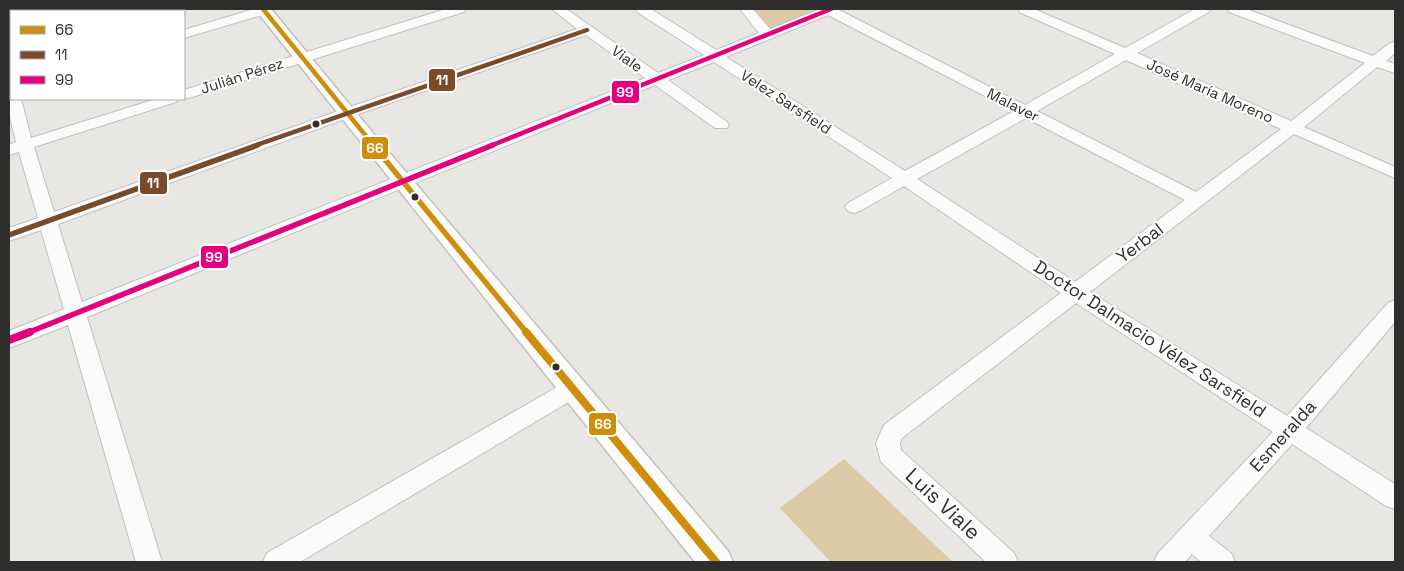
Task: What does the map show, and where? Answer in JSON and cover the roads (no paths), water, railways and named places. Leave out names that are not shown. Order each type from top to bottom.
[{"type":"street","name":"Julián Pérez","points":[[185,95],[458,9]]},
{"type":"street","name":"Viale","points":[[558,9],[721,125]]},
{"type":"street","name":"Velez Sarsfield","points":[[642,9],[905,179]]},
{"type":"street","points":[[746,9],[768,35]]},
{"type":"street","points":[[9,340],[830,9]]},
{"type":"street","name":"Malaver","points":[[830,9],[1198,200]]},
{"type":"street","name":"José María Moreno","points":[[1024,9],[1395,174]]},
{"type":"street","points":[[854,207],[1128,54],[1204,9]]},
{"type":"street","points":[[1234,9],[1395,69]]},
{"type":"street","points":[[185,34],[263,10],[402,182],[716,562]]},
{"type":"street","points":[[9,235],[347,113],[587,30]]},
{"type":"street","name":"Yerbal","points":[[888,443],[892,432],[1292,128],[1395,46]]},
{"type":"street","points":[[11,100],[17,148],[49,220],[149,562]]},
{"type":"street","points":[[17,148],[168,100]]},
{"type":"street","name":"Doctor Dalmacio Vélez Sarsfield","points":[[905,179],[1075,292],[1395,498]]},
{"type":"street","name":"Esmeralda","points":[[1167,562],[1290,430],[1395,308]]},
{"type":"street","points":[[276,562],[574,388]]},
{"type":"street","name":"Luis Viale","points":[[888,443],[890,455],[1005,562]]},
{"type":"street","points":[[1190,537],[1222,562]]}]
